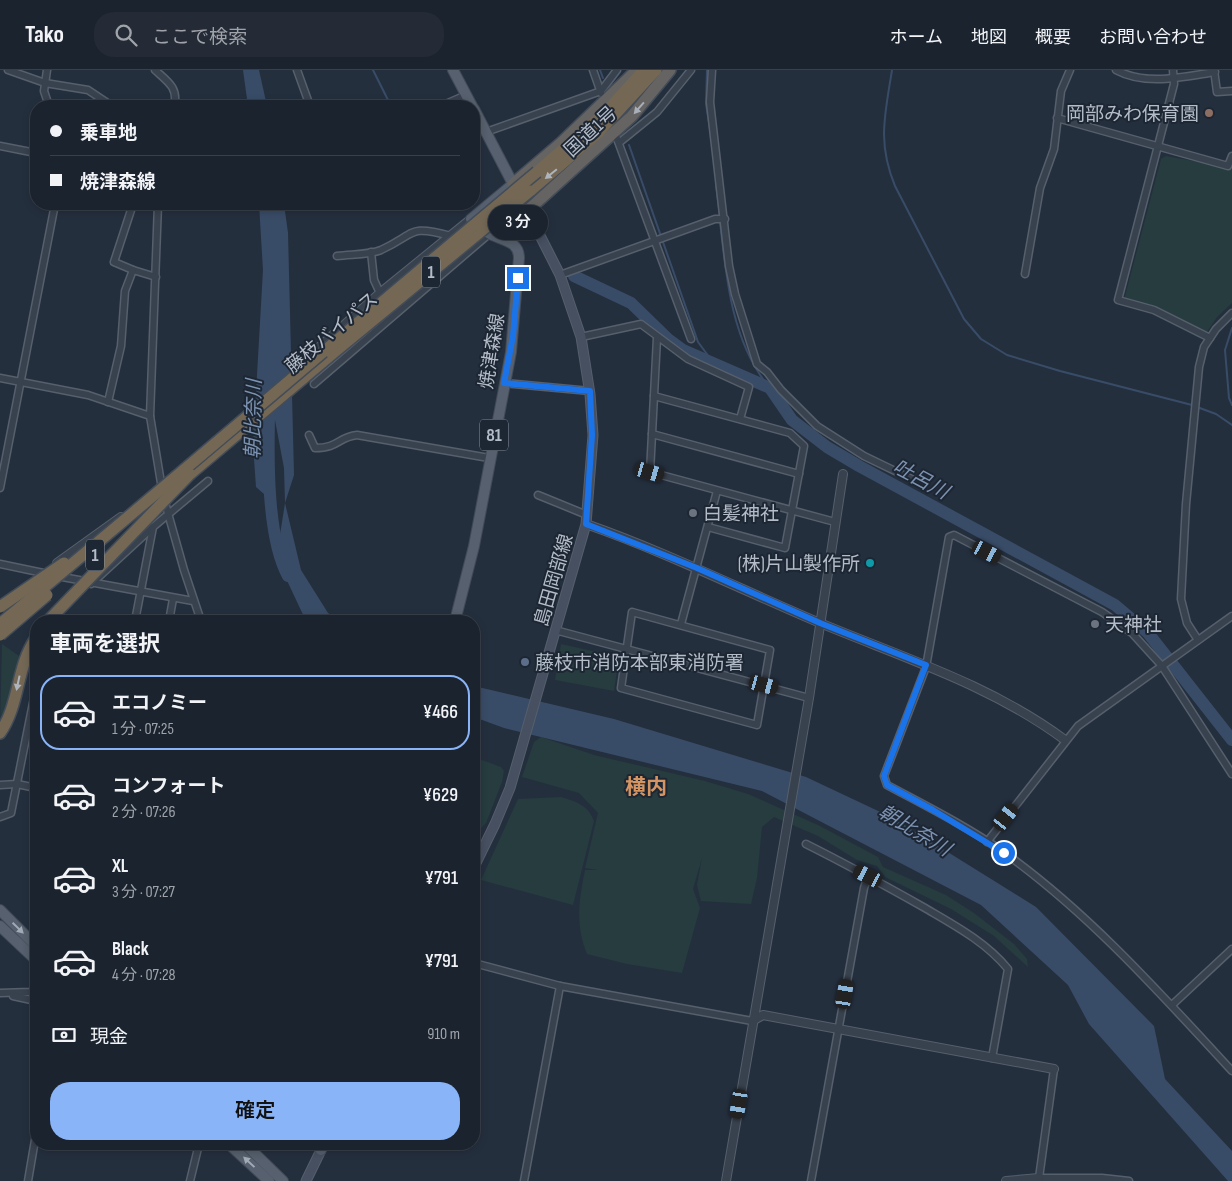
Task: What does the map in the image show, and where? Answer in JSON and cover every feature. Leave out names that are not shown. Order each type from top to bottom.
[{"type":"highway","name":"国道1号","points":[[513,184],[561,143],[637,70]]},
{"type":"highway","name":"藤枝バイパス","points":[[0,624],[132,515],[252,411],[537,172],[605,113],[644,70]]},
{"type":"highway","name":"藤枝バイパス","points":[[0,635],[604,128],[656,70]]},
{"type":"highway","name":"国道1号","points":[[527,211],[632,116],[670,70]]},
{"type":"highway","points":[[55,615],[190,474]]},
{"type":"highway","name":"1","points":[[0,608],[132,515]]},
{"type":"highway","points":[[0,733],[11,712],[25,657],[30,648]]},
{"type":"main road","points":[[453,70],[469,100]]},
{"type":"main road","points":[[471,219],[513,184],[480,120]]},
{"type":"main road","name":"島田岡部線","points":[[480,855],[495,824],[525,739],[586,524],[592,435],[590,391],[581,337],[560,275],[513,184]]},
{"type":"main road","name":"焼津森線","points":[[457,615],[474,546],[513,336],[519,252],[514,244],[489,234],[471,219]]},
{"type":"main road","points":[[0,910],[30,940]]},
{"type":"main road","points":[[0,926],[30,954]]},
{"type":"main road","points":[[235,1150],[269,1181]]},
{"type":"main road","points":[[251,1150],[283,1181]]},
{"type":"main road","points":[[306,1181],[318,1150]]},
{"type":"street","points":[[8,70],[45,83],[88,90],[103,100]]},
{"type":"street","points":[[46,70],[44,91],[47,100]]},
{"type":"street","points":[[155,70],[173,86],[176,94],[175,100]]},
{"type":"street","points":[[297,70],[308,100]]},
{"type":"street","points":[[593,70],[603,99]]},
{"type":"street","points":[[486,132],[601,91],[617,70]]},
{"type":"street","points":[[691,70],[658,112],[618,139],[691,339]]},
{"type":"street","points":[[712,70],[710,102],[729,266],[735,294],[757,364],[767,372],[781,390],[817,426],[864,456],[924,485]]},
{"type":"street","points":[[1025,274],[1040,188],[1054,149],[1061,91],[1070,70]]},
{"type":"street","points":[[1116,70],[1141,79],[1174,78],[1215,71],[1217,92],[1232,91]]},
{"type":"street","points":[[1139,70],[1141,79]]},
{"type":"street","points":[[1173,70],[1174,78],[1158,146],[1118,300],[1154,310],[1210,338]]},
{"type":"street","points":[[455,100],[466,95]]},
{"type":"street","points":[[1057,118],[1228,166],[1231,159]]},
{"type":"street","points":[[0,146],[30,152]]},
{"type":"street","points":[[0,488],[54,210]]},
{"type":"street","points":[[131,210],[114,262],[156,277]]},
{"type":"street","points":[[158,210],[150,416],[168,515],[193,601],[199,615]]},
{"type":"street","points":[[560,275],[715,218],[725,219]]},
{"type":"street","points":[[0,608],[42,573],[162,488],[380,293],[471,219]]},
{"type":"street","points":[[338,256],[380,250],[420,229],[451,236]]},
{"type":"street","points":[[314,384],[489,234]]},
{"type":"street","points":[[371,252],[374,280],[380,293]]},
{"type":"street","points":[[108,402],[121,346],[125,291],[133,270]]},
{"type":"street","points":[[1198,640],[1187,623],[1180,599],[1195,401],[1201,358],[1210,338],[1232,313]]},
{"type":"street","points":[[581,337],[641,324],[657,338],[688,359],[749,387],[740,419]]},
{"type":"street","points":[[657,338],[650,472],[835,522]]},
{"type":"street","points":[[0,378],[88,395],[150,416]]},
{"type":"street","points":[[504,383],[590,391]]},
{"type":"street","points":[[654,396],[790,433],[804,446],[786,548],[708,527]]},
{"type":"street","points":[[652,434],[799,474]]},
{"type":"street","points":[[309,435],[315,448],[329,448],[348,436],[357,435],[489,458]]},
{"type":"street","points":[[726,1181],[809,698],[844,474]]},
{"type":"street","points":[[54,615],[67,601],[93,582],[153,527],[208,481]]},
{"type":"street","points":[[680,624],[717,491]]},
{"type":"street","points":[[538,495],[588,515]]},
{"type":"street","points":[[586,524],[697,568],[820,623],[926,665],[1006,702],[1065,740]]},
{"type":"street","points":[[136,615],[153,527]]},
{"type":"street","points":[[1232,774],[1162,666],[1132,633],[1118,622],[954,535],[949,537],[926,665],[884,776],[887,785],[987,842],[1034,876],[1078,914],[1172,1005],[1232,1071]]},
{"type":"street","points":[[0,564],[173,599],[193,601]]},
{"type":"street","points":[[170,615],[173,599]]},
{"type":"street","points":[[632,612],[680,624],[770,650],[757,725],[621,688],[632,612]]},
{"type":"street","points":[[987,842],[1065,740],[1096,712],[1232,616]]},
{"type":"street","points":[[555,630],[809,698]]},
{"type":"street","points":[[0,817],[11,813],[30,718]]},
{"type":"street","points":[[0,785],[17,784],[30,787]]},
{"type":"street","points":[[806,844],[868,876],[965,932],[1000,959],[1008,969],[992,1058]]},
{"type":"street","points":[[811,1181],[864,888],[868,876]]},
{"type":"street","points":[[1172,1005],[1232,948]]},
{"type":"street","points":[[480,965],[560,986],[752,1024]]},
{"type":"street","points":[[524,1181],[560,986]]},
{"type":"street","points":[[2,993],[30,992]]},
{"type":"street","points":[[2,993],[30,1000]]},
{"type":"street","points":[[752,1024],[763,1015],[1054,1069],[1039,1178]]},
{"type":"street","points":[[28,1181],[33,1150]]},
{"type":"street","points":[[191,1180],[197,1150]]},
{"type":"street","points":[[1006,1181],[1039,1178],[1102,1178],[1130,1181]]},
{"type":"green space","points":[[1166,156],[1232,168],[1232,303],[1217,317],[1205,335],[1159,315],[1125,305],[1124,300],[1161,159]]},
{"type":"green space","points":[[2,644],[19,656],[0,726]]},
{"type":"green space","points":[[561,644],[619,657],[614,691],[555,680]]},
{"type":"green space","points":[[541,737],[594,755],[705,781],[748,794],[818,825],[878,857],[883,867],[946,895],[974,913],[1014,944],[1027,959],[1028,967],[994,936],[951,909],[885,877],[877,866],[857,860],[818,836],[774,817],[762,827],[757,878],[751,904],[701,901],[697,885],[702,858],[693,889],[700,908],[682,973],[627,964],[587,954],[581,933],[579,912],[585,870],[598,870],[585,868],[598,813],[579,793],[522,777],[534,742]]},
{"type":"green space","points":[[480,759],[501,767],[504,771],[502,782],[486,823],[481,828]]},
{"type":"green space","points":[[561,797],[585,808],[589,811],[594,821],[573,905],[481,880],[518,799]]},
{"type":"water","points":[[243,70],[259,70],[266,100],[247,100]]},
{"type":"water","points":[[259,210],[285,210],[288,233],[294,475],[285,503],[284,468],[275,420],[264,440],[271,494],[272,530],[264,494],[256,487],[253,445],[263,270]]},
{"type":"water","points":[[285,503],[301,570],[331,615],[303,615],[283,572],[280,535]]},
{"type":"water","points":[[480,687],[614,719],[806,777],[893,818],[1036,907],[1154,1026],[1165,1079],[1232,1151],[1232,1181],[1228,1181],[1089,1024],[1068,985],[981,905],[762,791],[504,728],[480,719]]},
{"type":"waterway","points":[[373,70],[388,100]]},
{"type":"waterway","points":[[600,70],[603,78]]},
{"type":"waterway","points":[[707,70],[706,104],[711,135]]},
{"type":"waterway","points":[[892,70],[884,128],[884,142],[889,170],[895,186],[964,319],[981,339],[1007,355],[1060,371],[1192,405]]},
{"type":"waterway","points":[[629,145],[698,342],[715,365]]},
{"type":"waterway","points":[[716,184],[720,217]]},
{"type":"waterway","points":[[720,221],[728,287],[739,331],[757,370],[770,388]]},
{"type":"waterway","name":"吐呂川","points":[[574,276],[631,303],[668,339],[683,350],[770,388],[792,420],[827,447],[1115,605],[1148,633],[1232,740]]},
{"type":"waterway","points":[[1232,328],[1225,350],[1229,398],[1232,405]]},
{"type":"waterway","points":[[1197,407],[1216,414],[1232,425]]},
{"type":"waterway","name":"朝比奈川","points":[[269,416],[269,476],[272,520],[281,560],[288,576]]},
{"type":"place","name":"岡部みわ保育園","points":[[1209,113]]},
{"type":"place","name":"白髪神社","points":[[693,513]]},
{"type":"place","name":"(株)片山製作所","points":[[870,563]]},
{"type":"place","name":"天神社","points":[[1095,624]]},
{"type":"place","name":"藤枝市消防本部東消防署","points":[[525,662]]},
{"type":"district","name":"横内","points":[[646,787]]},
{"type":"route","points":[[518,278],[511,352],[504,383],[533,385],[544,389],[590,391],[592,435],[586,524],[697,568],[820,623],[926,665],[884,776],[887,785],[933,810],[1004,853]]}]
